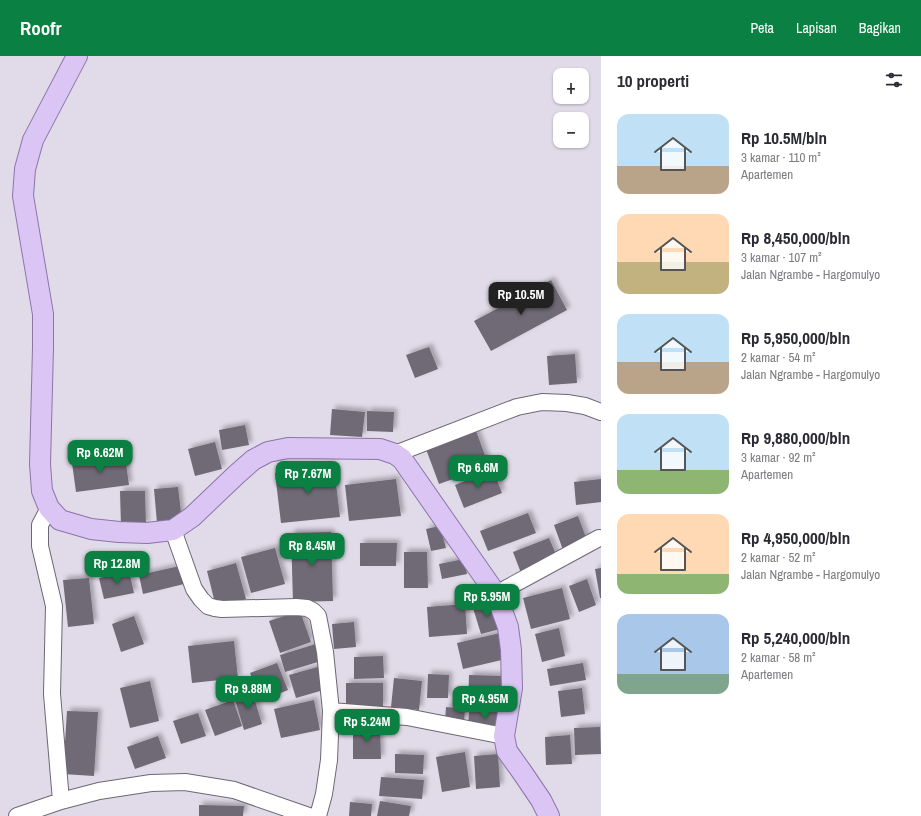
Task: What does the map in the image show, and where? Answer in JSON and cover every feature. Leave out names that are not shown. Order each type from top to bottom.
[{"type":"main road","points":[[77,56],[33,140],[25,169],[23,196],[43,314],[40,464],[42,491],[49,508],[60,520],[91,529],[119,532],[173,530],[192,517],[253,460],[268,452],[288,448],[380,449],[395,454],[402,459],[496,594],[508,627],[511,650],[512,688],[504,736],[507,751],[541,800],[549,816]]},
{"type":"street","points":[[395,454],[516,407],[542,402],[567,403],[585,406],[601,412]]},
{"type":"street","points":[[49,508],[40,525],[40,546],[54,606],[52,694],[61,801]]},
{"type":"street","points":[[173,530],[194,589],[208,606],[222,609],[296,607],[307,608],[318,616],[326,652],[331,711],[329,760],[324,794],[318,816]]},
{"type":"street","points":[[496,594],[598,538]]},
{"type":"street","points":[[331,711],[406,717],[504,736]]},
{"type":"street","points":[[17,816],[61,801],[99,791],[151,783],[185,782],[234,790],[309,816]]},
{"type":"building","points":[[551,280],[567,310],[491,351],[474,321]]},
{"type":"building","points":[[429,347],[438,369],[415,378],[406,355]]},
{"type":"building","points":[[575,354],[577,383],[549,385],[547,356]]},
{"type":"building","points":[[332,409],[365,412],[362,437],[330,435]]},
{"type":"building","points":[[367,411],[394,412],[393,432],[367,431]]},
{"type":"building","points":[[245,425],[249,445],[222,450],[219,430]]},
{"type":"building","points":[[476,431],[489,466],[439,484],[426,449]]},
{"type":"building","points":[[215,442],[222,469],[195,476],[188,449]]},
{"type":"building","points":[[125,456],[129,485],[76,492],[72,463]]},
{"type":"building","points":[[334,467],[340,517],[281,523],[275,473]]},
{"type":"building","points":[[493,470],[502,493],[464,508],[455,485]]},
{"type":"building","points":[[396,479],[401,516],[349,521],[345,485]]},
{"type":"building","points":[[601,479],[601,502],[576,505],[574,482]]},
{"type":"building","points":[[178,487],[182,521],[157,523],[154,489]]},
{"type":"building","points":[[120,491],[145,491],[146,525],[121,526]]},
{"type":"building","points":[[528,513],[536,533],[488,551],[480,531]]},
{"type":"building","points":[[578,516],[587,540],[563,550],[554,525]]},
{"type":"building","points":[[440,526],[446,548],[431,551],[426,529]]},
{"type":"building","points":[[331,532],[333,601],[293,602],[291,533]]},
{"type":"building","points":[[549,538],[558,559],[521,573],[513,552]]},
{"type":"building","points":[[360,543],[397,543],[396,566],[360,566]]},
{"type":"building","points":[[275,548],[285,584],[251,593],[241,557]]},
{"type":"building","points":[[404,552],[427,552],[428,588],[404,588]]},
{"type":"building","points":[[464,559],[467,574],[442,579],[439,564]]},
{"type":"building","points":[[236,563],[246,599],[216,607],[207,571]]},
{"type":"building","points":[[180,566],[184,584],[143,594],[139,575]]},
{"type":"building","points":[[601,568],[601,598],[600,598],[595,569]]},
{"type":"building","points":[[129,571],[134,593],[104,599],[99,578]]},
{"type":"building","points":[[89,578],[94,624],[68,627],[63,580]]},
{"type":"building","points":[[587,579],[596,605],[579,612],[569,586]]},
{"type":"building","points":[[562,588],[570,619],[531,629],[523,598]]},
{"type":"building","points":[[492,602],[500,629],[481,634],[473,608]]},
{"type":"building","points":[[465,604],[467,634],[429,637],[427,607]]},
{"type":"building","points":[[300,611],[311,642],[280,653],[269,621]]},
{"type":"building","points":[[134,616],[144,644],[121,652],[112,624]]},
{"type":"building","points":[[354,622],[356,647],[334,649],[332,624]]},
{"type":"building","points":[[559,628],[565,656],[542,662],[535,634]]},
{"type":"building","points":[[500,633],[506,659],[463,669],[457,643]]},
{"type":"building","points":[[234,641],[238,678],[192,683],[188,646]]},
{"type":"building","points":[[316,644],[321,661],[285,672],[280,655]]},
{"type":"building","points":[[383,656],[384,678],[354,679],[354,657]]},
{"type":"building","points":[[277,663],[288,690],[261,701],[250,673]]},
{"type":"building","points":[[583,663],[586,680],[550,686],[547,669]]},
{"type":"building","points":[[321,666],[327,689],[296,698],[289,675]]},
{"type":"building","points":[[428,674],[449,675],[448,698],[427,698]]},
{"type":"building","points":[[469,675],[504,676],[503,709],[468,708]]},
{"type":"building","points":[[394,678],[422,681],[419,710],[391,707]]},
{"type":"building","points":[[150,681],[159,721],[130,728],[120,688]]},
{"type":"building","points":[[346,683],[383,683],[383,708],[346,708]]},
{"type":"building","points":[[582,688],[585,714],[561,717],[558,691]]},
{"type":"building","points":[[252,691],[262,724],[244,730],[234,696]]},
{"type":"building","points":[[233,700],[242,726],[215,736],[205,710]]},
{"type":"building","points":[[314,700],[320,730],[281,738],[274,709]]},
{"type":"building","points":[[446,707],[465,709],[464,723],[445,721]]},
{"type":"building","points":[[67,711],[98,712],[94,776],[63,774]]},
{"type":"building","points":[[469,711],[502,712],[501,729],[468,728]]},
{"type":"building","points":[[198,713],[206,736],[181,744],[173,721]]},
{"type":"building","points":[[380,726],[381,759],[353,759],[353,727]]},
{"type":"building","points":[[600,727],[601,754],[575,755],[574,728]]},
{"type":"building","points":[[570,735],[572,764],[546,765],[545,737]]},
{"type":"building","points":[[158,736],[166,758],[135,769],[127,747]]},
{"type":"building","points":[[465,752],[470,787],[442,792],[436,757]]},
{"type":"building","points":[[395,754],[424,755],[423,774],[395,773]]},
{"type":"building","points":[[498,754],[500,787],[476,789],[474,756]]},
{"type":"building","points":[[381,777],[424,780],[422,799],[379,796]]},
{"type":"building","points":[[380,801],[411,806],[409,816],[377,816]]},
{"type":"building","points":[[350,802],[372,804],[371,816],[349,816]]},
{"type":"building","points":[[199,805],[244,806],[243,816],[199,816]]}]
